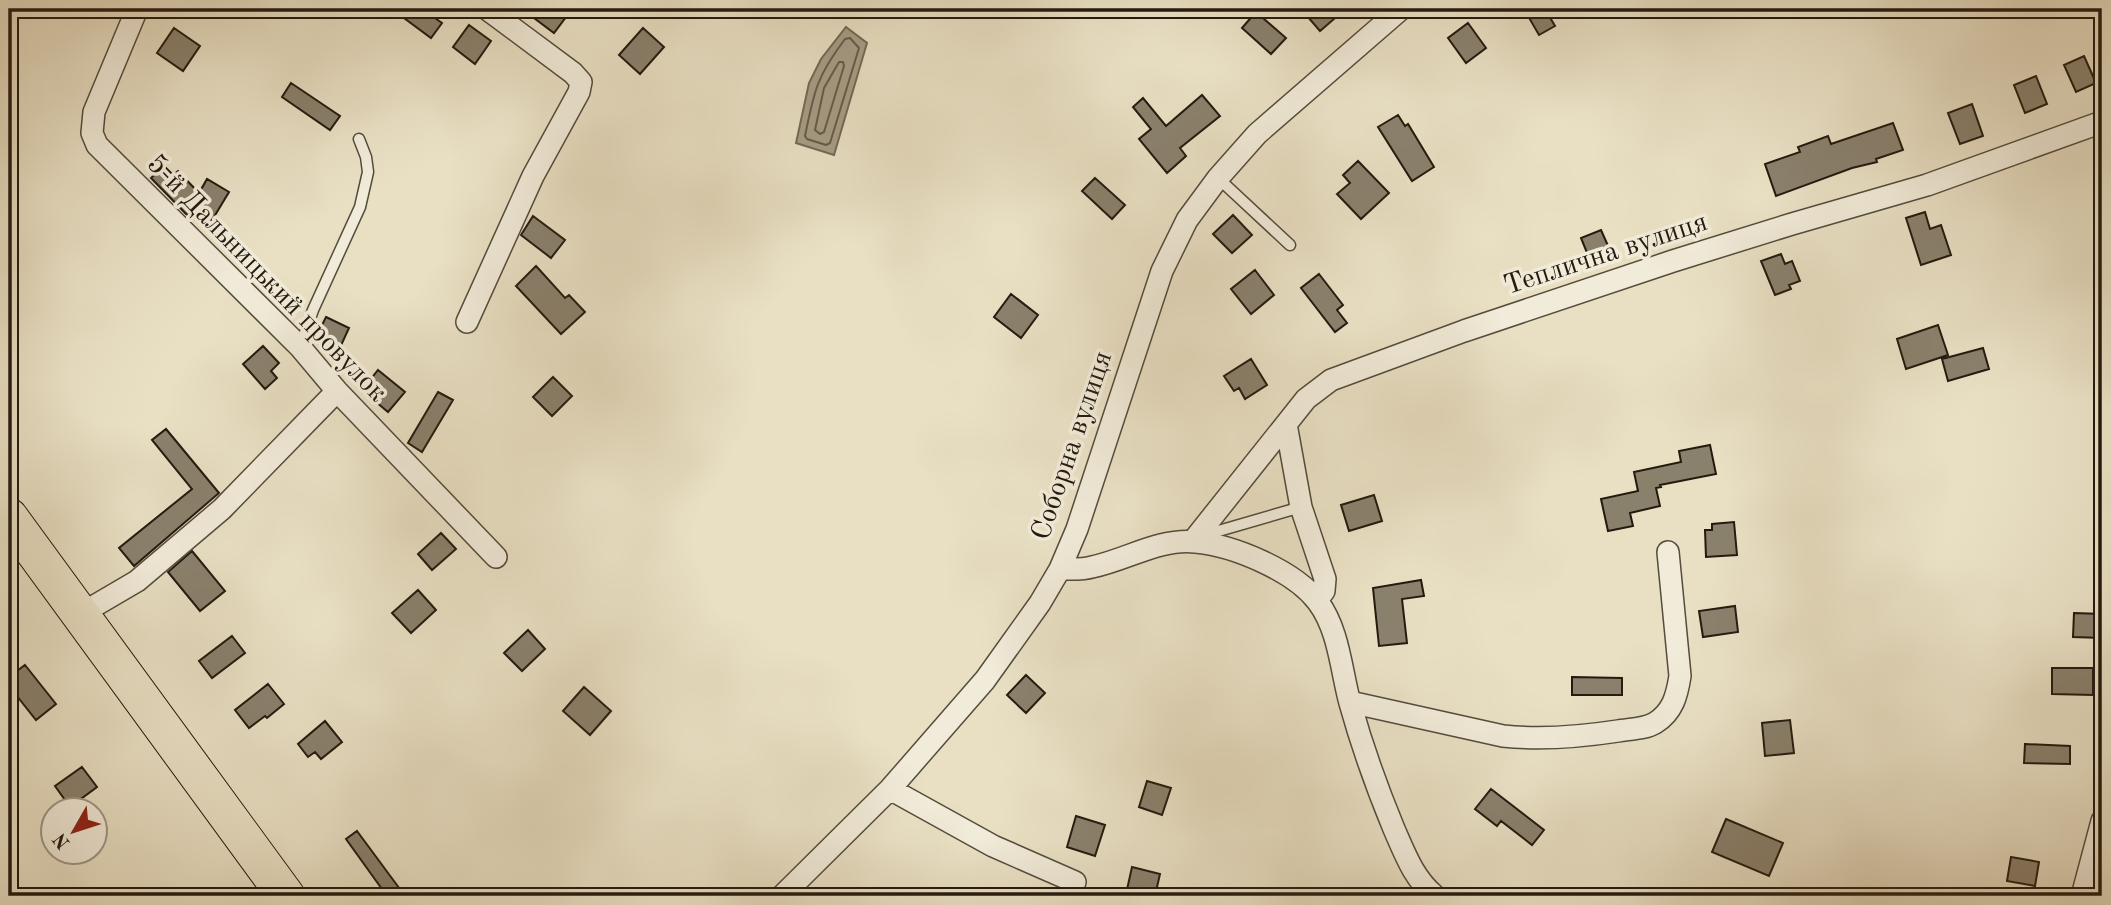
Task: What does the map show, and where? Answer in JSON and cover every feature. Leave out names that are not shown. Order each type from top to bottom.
[{"type":"highway","points":[[9,517],[286,896]]},
{"type":"street","name":"5-й Дальницький провулок","points":[[137,9],[94,112],[92,133],[97,145],[300,348],[337,391],[496,557]]},
{"type":"street","points":[[467,322],[533,176],[579,92],[581,82],[573,73],[487,9]]},
{"type":"street","name":"Соборна вулиця","points":[[782,896],[890,789],[985,680],[1040,603],[1060,569],[1077,529],[1162,271],[1187,220],[1218,178],[1274,118],[1401,9]]},
{"type":"street","name":"Теплична вулиця","points":[[1193,541],[1306,399],[1319,388],[1366,366],[1673,261],[1792,223],[1927,185],[2102,122]]},
{"type":"street","points":[[79,615],[137,581],[222,509],[337,391]]},
{"type":"street","points":[[1286,424],[1301,507],[1325,579],[1324,591],[1317,600]]},
{"type":"street","points":[[1060,569],[1094,567],[1150,549],[1193,541],[1251,557],[1287,576],[1317,600],[1331,627],[1350,702],[1378,790],[1409,863],[1435,896]]},
{"type":"street","points":[[1350,702],[1503,736],[1523,738],[1573,737],[1654,724],[1672,706],[1680,676],[1668,552]]},
{"type":"street","points":[[890,789],[993,846],[1075,882]]},
{"type":"street","points":[[2082,896],[2102,821]]},
{"type":"lane","points":[[300,348],[313,310],[360,206],[368,172],[359,139]]},
{"type":"lane","points":[[1218,178],[1290,245]]},
{"type":"lane","points":[[1193,541],[1301,507]]},
{"type":"water","points":[[846,27],[867,43],[834,155],[796,143],[809,83],[821,59]]},
{"type":"building","points":[[411,9],[422,9],[442,23],[431,38],[404,18]]},
{"type":"building","points":[[522,9],[572,9],[554,33]]},
{"type":"building","points":[[1301,9],[1325,9],[1334,19],[1320,31]]},
{"type":"building","points":[[1524,9],[1545,9],[1555,26],[1539,35]]},
{"type":"building","points":[[1256,12],[1286,38],[1271,54],[1242,28]]},
{"type":"building","points":[[1468,23],[1486,48],[1466,63],[1448,38]]},
{"type":"building","points":[[469,25],[491,41],[475,64],[453,47]]},
{"type":"building","points":[[174,28],[200,46],[183,71],[157,53]]},
{"type":"building","points":[[643,28],[664,47],[640,74],[619,55]]},
{"type":"building","points":[[2084,56],[2096,83],[2076,92],[2064,65]]},
{"type":"building","points":[[2036,76],[2047,104],[2025,113],[2014,85]]},
{"type":"building","points":[[291,83],[340,116],[330,130],[282,97]]},
{"type":"building","points":[[1202,95],[1220,116],[1180,148],[1186,156],[1167,173],[1139,139],[1151,129],[1133,107],[1143,98],[1166,126]]},
{"type":"building","points":[[1972,104],[1983,136],[1960,144],[1948,113]]},
{"type":"building","points":[[1398,115],[1405,126],[1408,124],[1434,167],[1412,181],[1378,127]]},
{"type":"building","points":[[1893,123],[1903,150],[1876,159],[1877,162],[1852,168],[1776,196],[1765,164],[1800,152],[1798,147],[1828,136],[1831,144]]},
{"type":"building","points":[[1358,161],[1389,193],[1361,219],[1337,194],[1350,183],[1343,175]]},
{"type":"building","points":[[164,166],[173,175],[178,171],[199,193],[207,179],[229,192],[208,227],[186,214],[151,178]]},
{"type":"building","points":[[1095,178],[1125,205],[1112,219],[1082,191]]},
{"type":"building","points":[[1925,212],[1930,229],[1941,225],[1951,255],[1921,265],[1906,218]]},
{"type":"building","points":[[1233,215],[1252,235],[1232,253],[1213,234]]},
{"type":"building","points":[[533,216],[565,240],[551,258],[521,235]]},
{"type":"building","points":[[1601,230],[1613,257],[1592,265],[1581,238]]},
{"type":"building","points":[[1781,254],[1785,264],[1792,261],[1800,281],[1789,285],[1791,289],[1775,295],[1761,261]]},
{"type":"building","points":[[536,266],[565,298],[569,295],[585,312],[561,334],[516,286]]},
{"type":"building","points":[[1255,270],[1274,295],[1251,314],[1231,289]]},
{"type":"building","points":[[1319,274],[1343,305],[1337,310],[1347,323],[1335,332],[1301,288]]},
{"type":"building","points":[[1011,294],[1038,315],[1021,338],[994,317]]},
{"type":"building","points":[[326,317],[349,328],[338,352],[314,341]]},
{"type":"building","points":[[1938,325],[1948,355],[1906,369],[1897,339]]},
{"type":"building","points":[[263,346],[279,363],[271,371],[277,378],[265,389],[243,364]]},
{"type":"building","points":[[1983,348],[1989,369],[1948,381],[1942,359]]},
{"type":"building","points":[[1251,359],[1267,385],[1245,399],[1239,388],[1234,391],[1224,376]]},
{"type":"building","points":[[378,370],[405,392],[388,412],[362,390]]},
{"type":"building","points":[[553,377],[572,396],[552,416],[533,397]]},
{"type":"building","points":[[438,392],[453,400],[422,452],[408,443]]},
{"type":"building","points":[[166,429],[219,493],[134,566],[119,548],[192,489],[152,440]]},
{"type":"building","points":[[1710,445],[1716,474],[1660,485],[1661,487],[1656,488],[1660,506],[1630,513],[1633,526],[1608,531],[1601,499],[1638,491],[1634,472],[1681,462],[1679,451]]},
{"type":"building","points":[[1374,495],[1382,521],[1349,531],[1341,505]]},
{"type":"building","points":[[1734,522],[1737,555],[1706,557],[1705,530],[1712,530],[1712,524]]},
{"type":"building","points":[[441,533],[456,549],[432,570],[418,554]]},
{"type":"building","points":[[192,551],[225,591],[200,611],[168,572]]},
{"type":"building","points":[[1421,580],[1424,596],[1402,599],[1407,643],[1379,646],[1373,588]]},
{"type":"building","points":[[418,590],[436,610],[411,633],[392,613]]},
{"type":"building","points":[[1735,606],[1738,632],[1703,637],[1699,611]]},
{"type":"building","points":[[2074,613],[2102,614],[2102,638],[2073,637]]},
{"type":"building","points":[[528,630],[545,649],[522,671],[504,653]]},
{"type":"building","points":[[232,636],[245,653],[212,678],[199,661]]},
{"type":"building","points":[[25,665],[56,704],[36,720],[9,686],[9,677]]},
{"type":"building","points":[[2052,668],[2093,668],[2093,695],[2052,694]]},
{"type":"building","points":[[1026,675],[1045,693],[1026,713],[1007,695]]},
{"type":"building","points":[[1572,677],[1622,678],[1622,695],[1572,695]]},
{"type":"building","points":[[268,684],[284,704],[249,728],[235,710]]},
{"type":"building","points":[[584,687],[611,711],[590,735],[563,711]]},
{"type":"building","points":[[1790,720],[1794,753],[1765,756],[1762,723]]},
{"type":"building","points":[[325,721],[342,742],[321,759],[315,752],[308,757],[298,744]]},
{"type":"building","points":[[2025,744],[2070,746],[2070,764],[2024,763]]},
{"type":"building","points":[[82,767],[97,787],[85,796],[62,796],[55,786]]},
{"type":"building","points":[[1147,781],[1171,788],[1162,815],[1139,807]]},
{"type":"building","points":[[1491,789],[1544,830],[1532,845],[1501,821],[1497,826],[1475,809]]},
{"type":"building","points":[[1076,816],[1105,825],[1095,856],[1067,847]]},
{"type":"building","points":[[1726,819],[1783,843],[1769,876],[1712,852]]},
{"type":"building","points":[[357,831],[405,896],[387,896],[346,839]]},
{"type":"building","points":[[2011,857],[2039,862],[2035,886],[2007,881]]},
{"type":"building","points":[[1132,867],[1160,874],[1155,896],[1126,894]]}]
